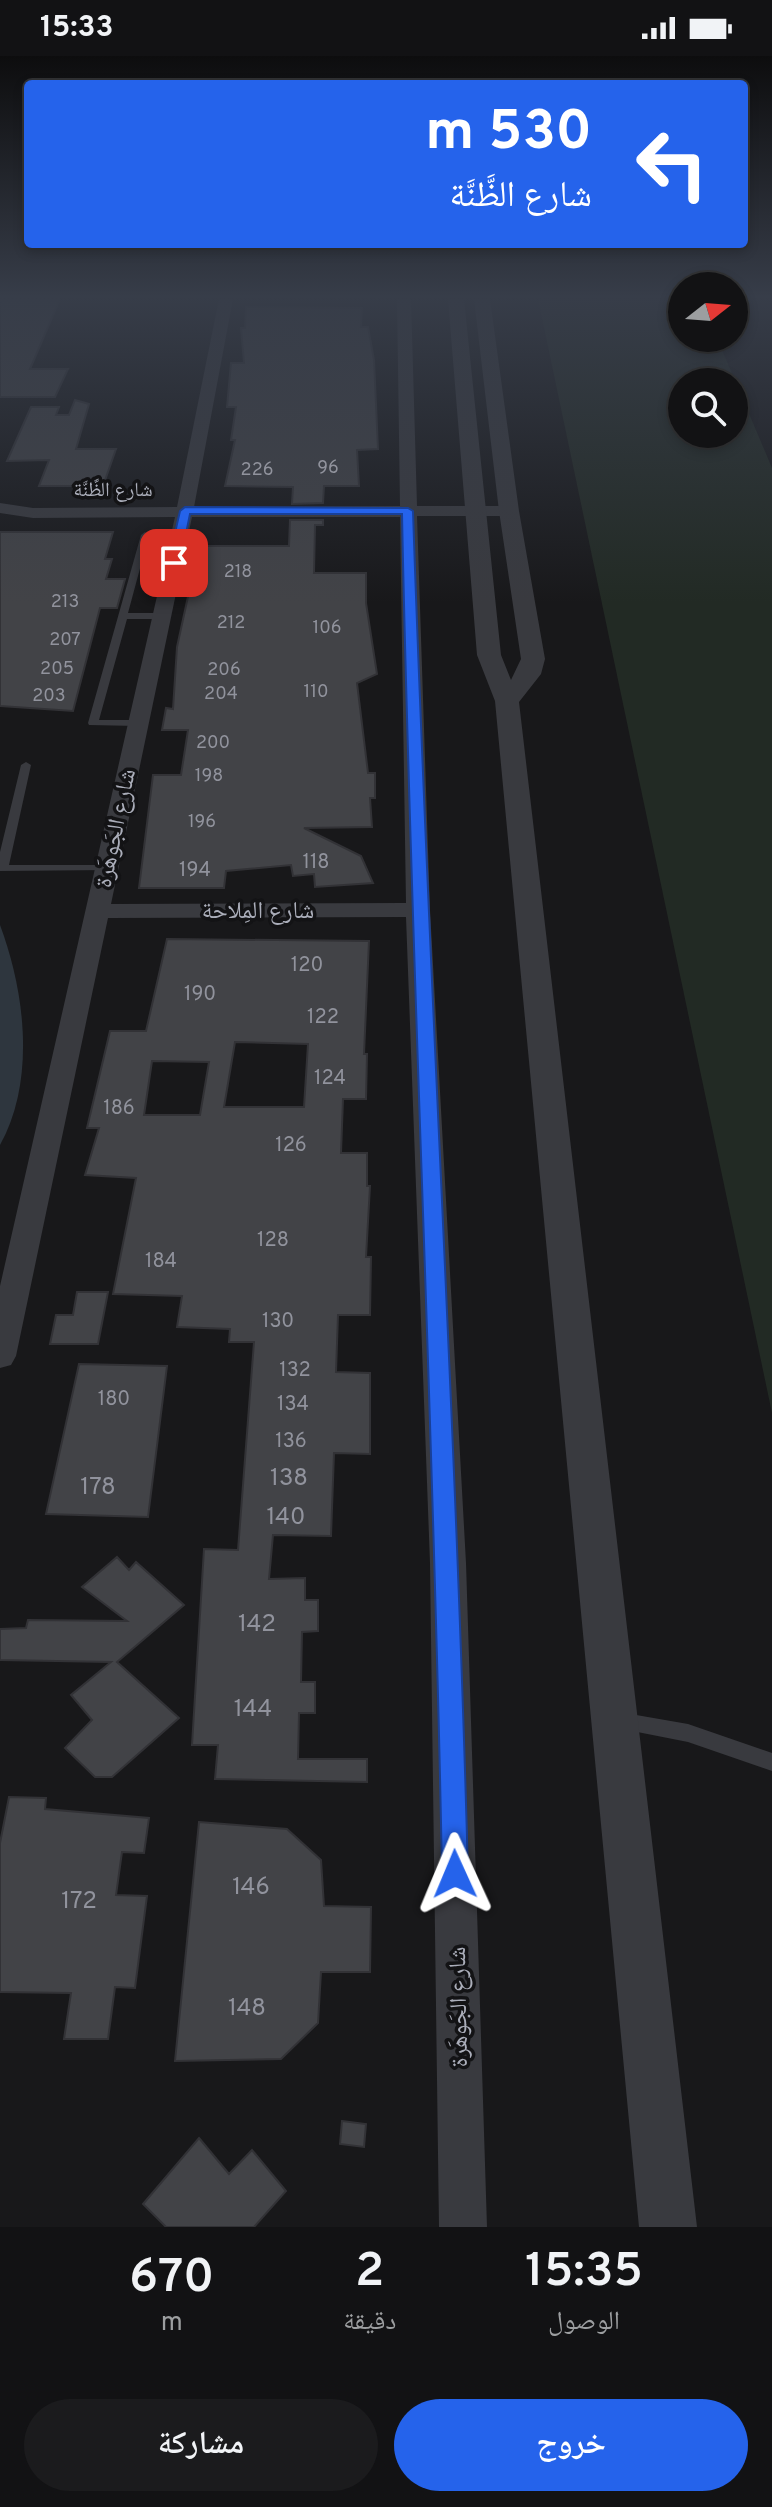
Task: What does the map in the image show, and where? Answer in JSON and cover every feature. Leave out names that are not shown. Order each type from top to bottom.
[{"type":"street","name":"شارع الجَوهَرة","points":[[0,1356],[185,511],[206,400]]},
{"type":"street","name":"شارع الجَوهَرة","points":[[406,400],[418,910],[448,1563],[463,2227]]},
{"type":"street","points":[[466,400],[489,647],[493,672],[507,701],[668,2227]]},
{"type":"street","points":[[495,400],[532,653],[532,669],[507,701]]},
{"type":"street","name":"شارع الظَّنَّة","points":[[0,502],[54,511]]},
{"type":"street","name":"شارع الظَّنَّة","points":[[0,508],[23,512],[509,511]]},
{"type":"street","points":[[489,647],[499,659],[509,663],[522,662],[532,653]]},
{"type":"street","name":"شارع المِلاحة","points":[[97,911],[418,910]]},
{"type":"lane","points":[[138,723],[93,723],[145,535]]},
{"type":"lane","points":[[123,616],[162,616]]},
{"type":"lane","points":[[26,765],[1,868],[106,868]]},
{"type":"lane","points":[[614,1720],[688,1733],[772,1762]]},
{"type":"shaded area","points":[[559,400],[668,400],[668,448],[748,448],[748,411],[772,468],[772,1413]]},
{"type":"shaded area","points":[[0,925],[16,978],[23,1036],[19,1093],[0,1145]]},
{"type":"building","points":[[75,400],[89,404],[76,449],[116,449],[103,486],[39,486],[49,460],[7,461],[31,407],[59,407],[56,415],[69,415]]},
{"type":"building","points":[[228,400],[376,400],[378,449],[357,450],[359,486],[324,486],[323,503],[292,504],[293,487],[225,486],[235,440],[231,440],[236,407],[227,407]]},
{"type":"building","points":[[290,520],[323,520],[323,525],[315,525],[314,573],[366,573],[366,603],[377,674],[357,683],[368,773],[375,773],[375,798],[370,798],[372,827],[304,828],[361,856],[373,883],[315,887],[314,874],[293,876],[291,865],[226,871],[224,888],[139,888],[153,775],[181,775],[188,730],[162,730],[166,708],[173,709],[177,647],[199,546],[289,546]]},
{"type":"building","points":[[0,532],[113,532],[105,559],[112,559],[106,579],[125,579],[117,608],[100,608],[73,711],[0,706]]},
{"type":"building","points":[[167,939],[369,941],[364,1054],[367,1054],[366,1099],[343,1099],[341,1153],[367,1153],[367,1186],[370,1186],[366,1257],[371,1257],[370,1315],[338,1315],[336,1372],[370,1373],[370,1454],[334,1453],[331,1536],[273,1535],[269,1579],[305,1578],[305,1600],[318,1600],[318,1631],[302,1632],[301,1682],[315,1682],[315,1713],[299,1713],[298,1759],[367,1759],[367,1782],[215,1779],[218,1745],[192,1745],[204,1549],[238,1550],[254,1342],[229,1342],[230,1329],[177,1327],[182,1296],[113,1294],[136,1178],[85,1175],[99,1128],[87,1128],[110,1031],[146,1031]],"holes":[[[235,1042],[308,1044],[304,1107],[224,1107]],[[152,1061],[209,1062],[200,1115],[144,1115]]]},
{"type":"building","points":[[77,1292],[108,1292],[98,1344],[50,1344],[56,1315],[73,1315]]},
{"type":"building","points":[[79,1364],[167,1366],[148,1517],[46,1514]]},
{"type":"building","points":[[117,1557],[129,1570],[136,1562],[184,1605],[117,1662],[179,1718],[112,1777],[95,1777],[65,1748],[92,1720],[71,1695],[111,1662],[0,1660],[0,1629],[26,1628],[28,1620],[127,1621],[82,1587]]},
{"type":"building","points":[[9,1797],[46,1798],[45,1809],[149,1818],[144,1853],[122,1852],[116,1895],[147,1896],[135,1988],[115,1987],[108,2039],[64,2039],[71,1993],[0,1992],[0,1843]]},
{"type":"building","points":[[199,1822],[287,1829],[321,1860],[324,1906],[371,1907],[370,1972],[321,1972],[318,2023],[281,2059],[175,2061]]},
{"type":"building","points":[[342,2121],[366,2124],[364,2147],[340,2144]]},
{"type":"building","points":[[199,2138],[229,2174],[252,2150],[286,2191],[254,2227],[166,2227],[143,2204]]},
{"type":"route","points":[[174,563],[185,511],[408,511],[418,910],[448,1563],[455,1874]]}]
